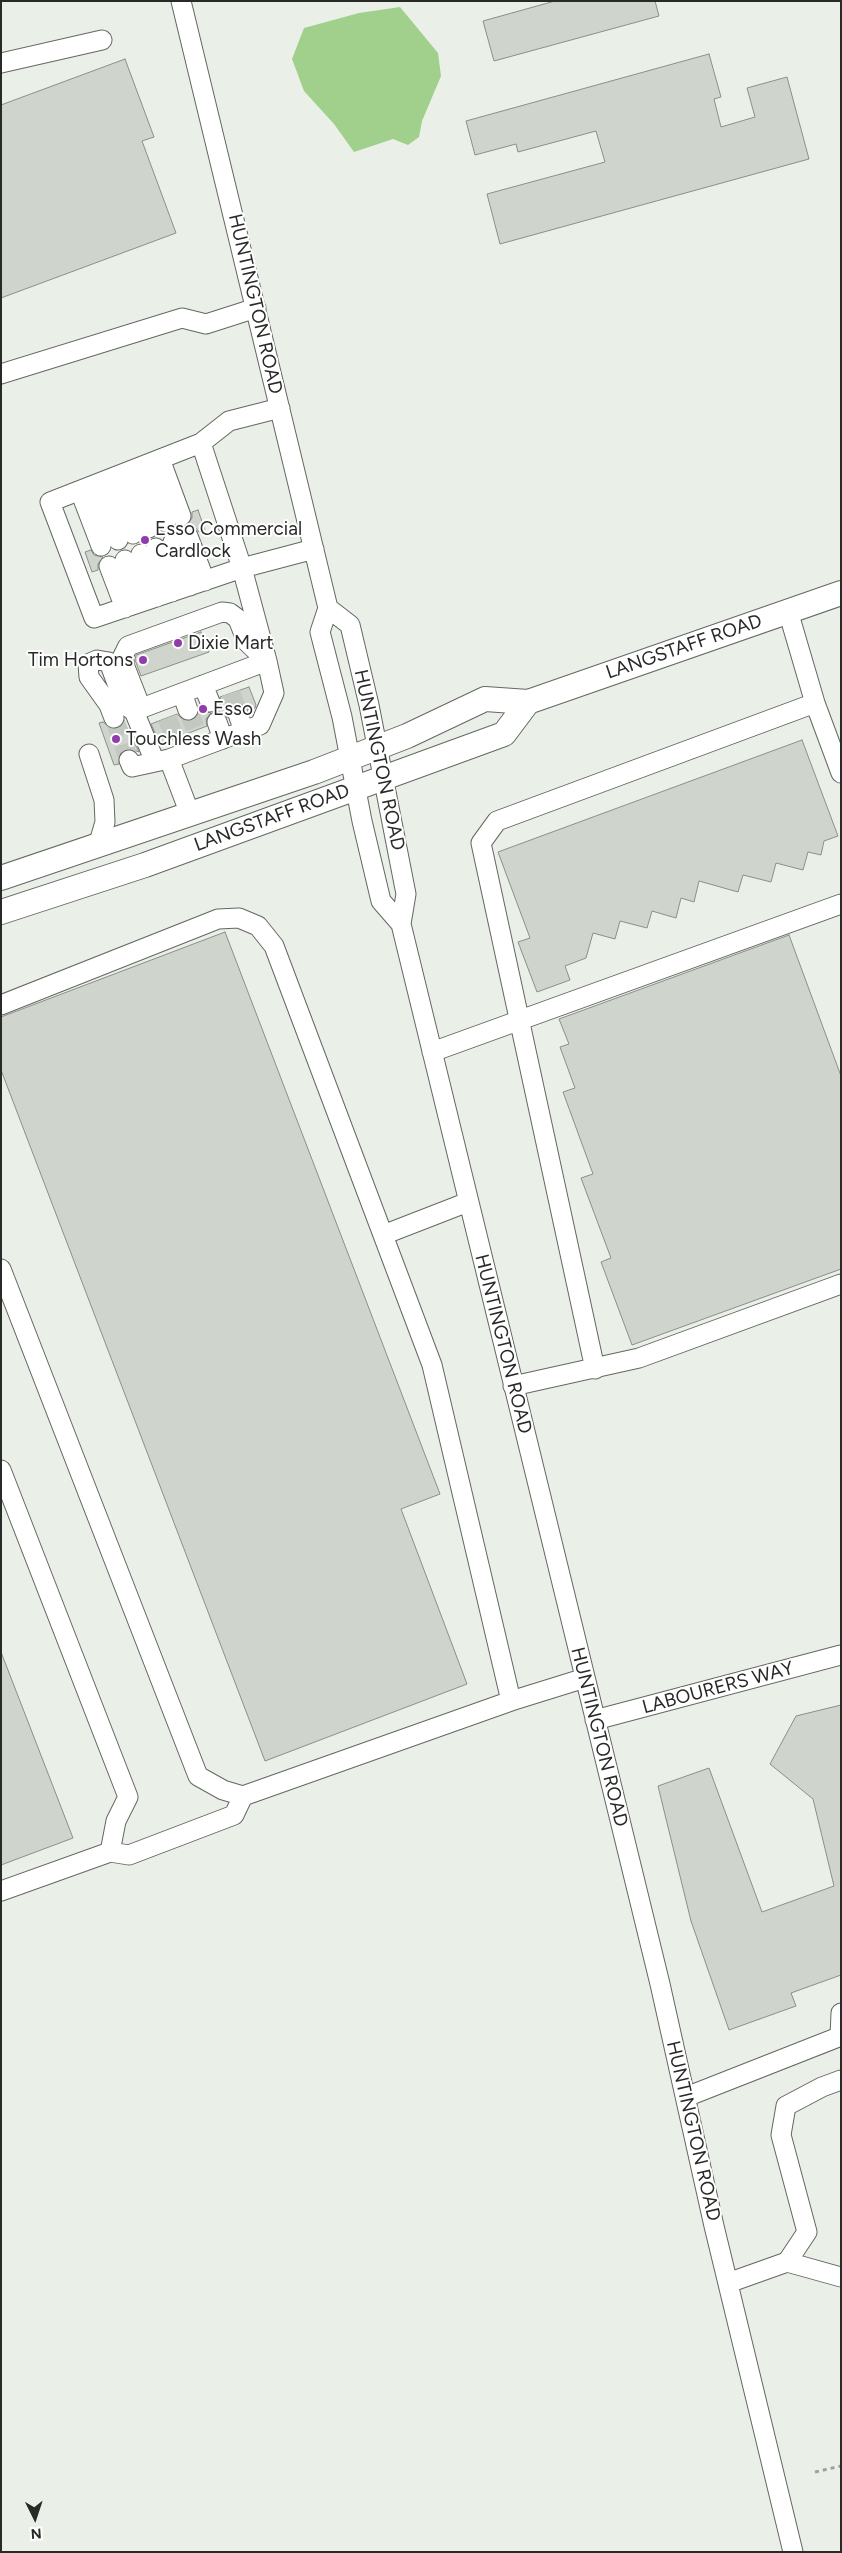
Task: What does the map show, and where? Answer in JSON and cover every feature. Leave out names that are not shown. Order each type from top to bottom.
[{"type":"main road","name":"LANGSTAFF ROAD","points":[[1,878],[378,748],[485,699],[528,702],[841,593]]},
{"type":"main road","name":"LANGSTAFF ROAD","points":[[1,912],[145,865],[504,734],[528,702]]},
{"type":"street","name":"HUNTINGTON ROAD","points":[[181,1],[328,608],[320,632],[350,757],[381,901],[401,924]]},
{"type":"street","points":[[1,63],[102,40]]},
{"type":"street","points":[[1,374],[182,318],[206,324],[256,308]]},
{"type":"street","points":[[280,408],[229,421],[201,443],[50,502],[94,618],[242,568],[314,549]]},
{"type":"street","points":[[129,760],[132,766],[170,753],[199,738],[241,723],[260,725],[274,693],[242,568],[201,443]]},
{"type":"street","points":[[120,475],[141,531]]},
{"type":"street","points":[[120,475],[141,531]]},
{"type":"street","points":[[120,475],[141,531]]},
{"type":"street","points":[[149,551],[165,594]]},
{"type":"street","points":[[149,551],[165,594]]},
{"type":"street","points":[[149,551],[165,594]]},
{"type":"street","name":"HUNTINGTON ROAD","points":[[328,608],[350,624],[378,748],[406,894],[401,924],[686,2097],[728,2283],[793,2552]]},
{"type":"street","points":[[788,611],[815,704],[841,773]]},
{"type":"street","points":[[190,814],[170,753],[138,709],[123,656],[128,646],[222,612],[230,613],[238,619],[247,642],[267,661]]},
{"type":"street","points":[[114,718],[109,705],[89,677],[88,664],[97,660],[109,662],[125,705],[138,709],[164,709],[228,685],[267,661]]},
{"type":"street","points":[[595,1369],[481,843],[497,821],[815,704]]},
{"type":"street","points":[[88,754],[104,800],[106,822],[98,846]]},
{"type":"street","points":[[432,1052],[841,904]]},
{"type":"street","points":[[1,1005],[218,919],[240,918],[258,926],[274,946],[432,1365],[511,1701]]},
{"type":"street","points":[[383,1234],[468,1202]]},
{"type":"street","points":[[1,1269],[198,1776],[223,1790],[243,1796],[511,1701],[585,1678]]},
{"type":"street","points":[[513,1386],[639,1358],[841,1284]]},
{"type":"street","points":[[1,1470],[128,1797],[116,1820],[110,1852]]},
{"type":"street","name":"LABOURERS WAY","points":[[595,1720],[841,1655]]},
{"type":"street","points":[[1,1891],[110,1852],[129,1855],[234,1815],[243,1796]]},
{"type":"street","points":[[686,2097],[840,2036],[841,2013]]},
{"type":"street","points":[[787,2262],[807,2232],[781,2135],[786,2106],[822,2087],[841,2080]]},
{"type":"street","points":[[728,2283],[787,2262],[841,2277]]},
{"type":"path","points":[[814,2472],[841,2466]]},
{"type":"shaded area","points":[[400,7],[438,53],[441,76],[422,121],[419,137],[408,145],[393,139],[354,152],[334,124],[304,91],[292,59],[304,28],[359,13]]},
{"type":"building","points":[[555,1],[655,1],[659,16],[494,61],[483,21]]},
{"type":"building","points":[[709,54],[721,97],[714,99],[721,127],[755,117],[747,88],[787,77],[809,159],[500,244],[487,194],[605,162],[596,131],[518,152],[516,144],[475,155],[466,121]]},
{"type":"building","points":[[125,59],[154,137],[142,141],[176,233],[1,298],[1,105]]},
{"type":"building","points":[[198,510],[205,530],[199,532],[195,527],[187,525],[192,518],[192,512]]},
{"type":"building","points":[[91,550],[94,555],[103,557],[98,564],[98,570],[92,572],[85,552]]},
{"type":"building","name":"Dixie Mart","points":[[201,632],[209,652],[141,676],[135,660],[136,655]]},
{"type":"building","points":[[249,687],[256,705],[255,708],[249,710],[241,703],[234,704],[227,711],[227,718],[224,713],[216,711],[221,704],[220,697]]},
{"type":"building","points":[[199,706],[204,711],[211,713],[206,719],[207,726],[160,744],[151,724],[177,714],[185,721],[192,720],[199,713]]},
{"type":"building","name":"Touchless Wash","points":[[103,722],[113,729],[118,728],[124,722],[139,752],[131,749],[124,750],[120,754],[119,764],[114,765],[99,723]]},
{"type":"building","points":[[802,740],[838,836],[824,841],[821,855],[808,852],[803,870],[776,863],[771,882],[743,875],[738,892],[699,881],[694,902],[681,898],[676,918],[652,911],[647,928],[620,921],[615,939],[593,933],[586,958],[565,966],[570,980],[537,992],[518,942],[530,938],[498,852]]},
{"type":"building","points":[[225,932],[440,1494],[401,1509],[467,1684],[265,1761],[1,1070],[1,1017]]},
{"type":"building","points":[[789,935],[841,1076],[841,1269],[632,1345],[601,1262],[611,1258],[581,1178],[593,1174],[563,1092],[575,1088],[560,1047],[569,1044],[559,1019]]},
{"type":"building","points":[[1,1652],[73,1838],[1,1865]]},
{"type":"building","points":[[841,1705],[841,1975],[791,1993],[796,2006],[729,2030],[691,1921],[658,1786],[709,1768],[762,1912],[834,1886],[813,1799],[770,1764],[796,1716]]},
{"type":"tunnel","points":[[231,693],[238,714]]},
{"type":"tunnel","points":[[188,710],[196,730]]},
{"type":"tunnel","points":[[114,718],[129,760]]},
{"type":"tunnel","points":[[167,718],[175,738]]},
{"type":"place","name":"Esso Commercial Cardlock","points":[[145,540]]},
{"type":"place","name":"Dixie Mart","points":[[178,643]]},
{"type":"place","name":"Tim Hortons","points":[[143,660]]},
{"type":"place","name":"Esso","points":[[203,709]]},
{"type":"place","name":"Touchless Wash","points":[[116,739]]}]
